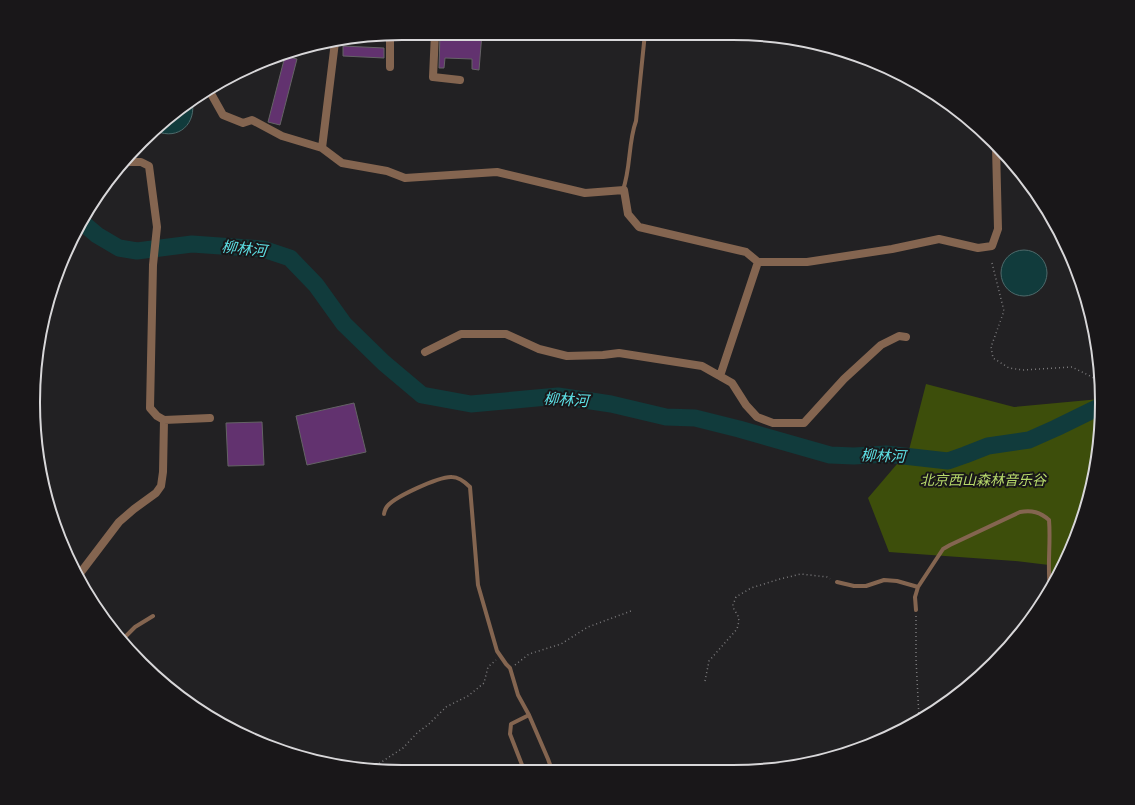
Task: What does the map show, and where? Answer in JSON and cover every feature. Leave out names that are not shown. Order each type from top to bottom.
[{"type":"street","points":[[435,40],[433,77],[460,80]]},
{"type":"street","points":[[390,41],[390,67]]},
{"type":"street","points":[[322,148],[334,47]]},
{"type":"street","points":[[212,95],[223,115],[243,122],[252,120],[282,136],[322,148],[342,163],[387,171],[405,178],[497,172],[585,193],[623,190],[628,214],[640,227],[746,252],[758,262],[807,262],[892,249],[939,239],[978,248],[992,246],[998,229],[996,154]]},
{"type":"street","points":[[131,162],[141,162],[149,166],[157,227],[153,265],[150,408],[156,416],[164,420],[210,418]]},
{"type":"street","points":[[720,376],[758,262]]},
{"type":"street","points":[[425,352],[461,334],[506,334],[539,349],[567,356],[620,354],[702,366],[732,383],[746,405],[757,417],[773,423],[804,423],[844,379],[881,345],[899,336],[906,337]]},
{"type":"street","points":[[82,571],[120,522],[134,509],[156,493],[161,486],[163,472],[164,420]]},
{"type":"lane","points":[[623,190],[628,178],[632,133],[636,121],[643,40]]},
{"type":"lane","points":[[384,514],[386,507],[401,496],[442,478],[453,477],[462,480],[470,487],[478,586],[497,651],[510,668],[518,695],[529,715],[550,765]]},
{"type":"lane","points":[[916,610],[915,597],[918,587],[943,549],[1020,512],[1028,511],[1039,513],[1049,520],[1049,579]]},
{"type":"lane","points":[[837,582],[854,586],[866,586],[884,580],[897,581],[918,587]]},
{"type":"lane","points":[[126,636],[135,627],[153,616]]},
{"type":"lane","points":[[522,765],[510,734],[511,724],[529,715]]},
{"type":"path","points":[[992,263],[994,275],[1004,307],[1004,311],[991,347],[993,358],[1009,368],[1022,370],[1072,367],[1094,378]]},
{"type":"path","points":[[705,681],[709,660],[737,629],[739,621],[733,605],[736,597],[751,588],[801,574],[827,577],[837,582]]},
{"type":"path","points":[[916,610],[916,659],[919,713]]},
{"type":"path","points":[[510,668],[530,654],[562,644],[588,627],[631,611]]},
{"type":"path","points":[[378,764],[403,748],[446,707],[468,696],[484,683],[488,667],[501,657]]},
{"type":"green space","name":"北京西山森林音乐谷","points":[[926,384],[1014,407],[1095,399],[1092,450],[1083,496],[1076,519],[1058,563],[1052,574],[1049,565],[1015,561],[889,552],[868,498],[909,450]]},
{"type":"water","points":[[193,107],[192,116],[189,123],[184,128],[179,132],[172,134],[161,132]]},
{"type":"water","points":[[1024,250],[1037,254],[1043,260],[1047,273],[1043,286],[1037,292],[1024,296],[1011,292],[1005,286],[1001,273],[1005,260],[1011,254]]},
{"type":"building","points":[[440,40],[481,40],[479,70],[472,69],[472,59],[445,58],[444,68],[439,68]]},
{"type":"building","points":[[343,46],[384,48],[384,58],[343,56]]},
{"type":"building","points":[[291,57],[297,59],[280,125],[268,122],[284,60]]},
{"type":"building","points":[[354,403],[366,452],[307,465],[296,416]]},
{"type":"building","points":[[262,422],[264,465],[228,466],[226,423]]},
{"type":"waterway","name":"柳林河","points":[[86,226],[97,235],[119,248],[137,251],[192,244],[263,249],[290,258],[316,285],[344,324],[384,363],[422,395],[471,404],[558,396],[611,404],[666,417],[695,418],[830,455],[854,456],[886,454],[948,461],[988,446],[1029,440],[1095,409]]}]
